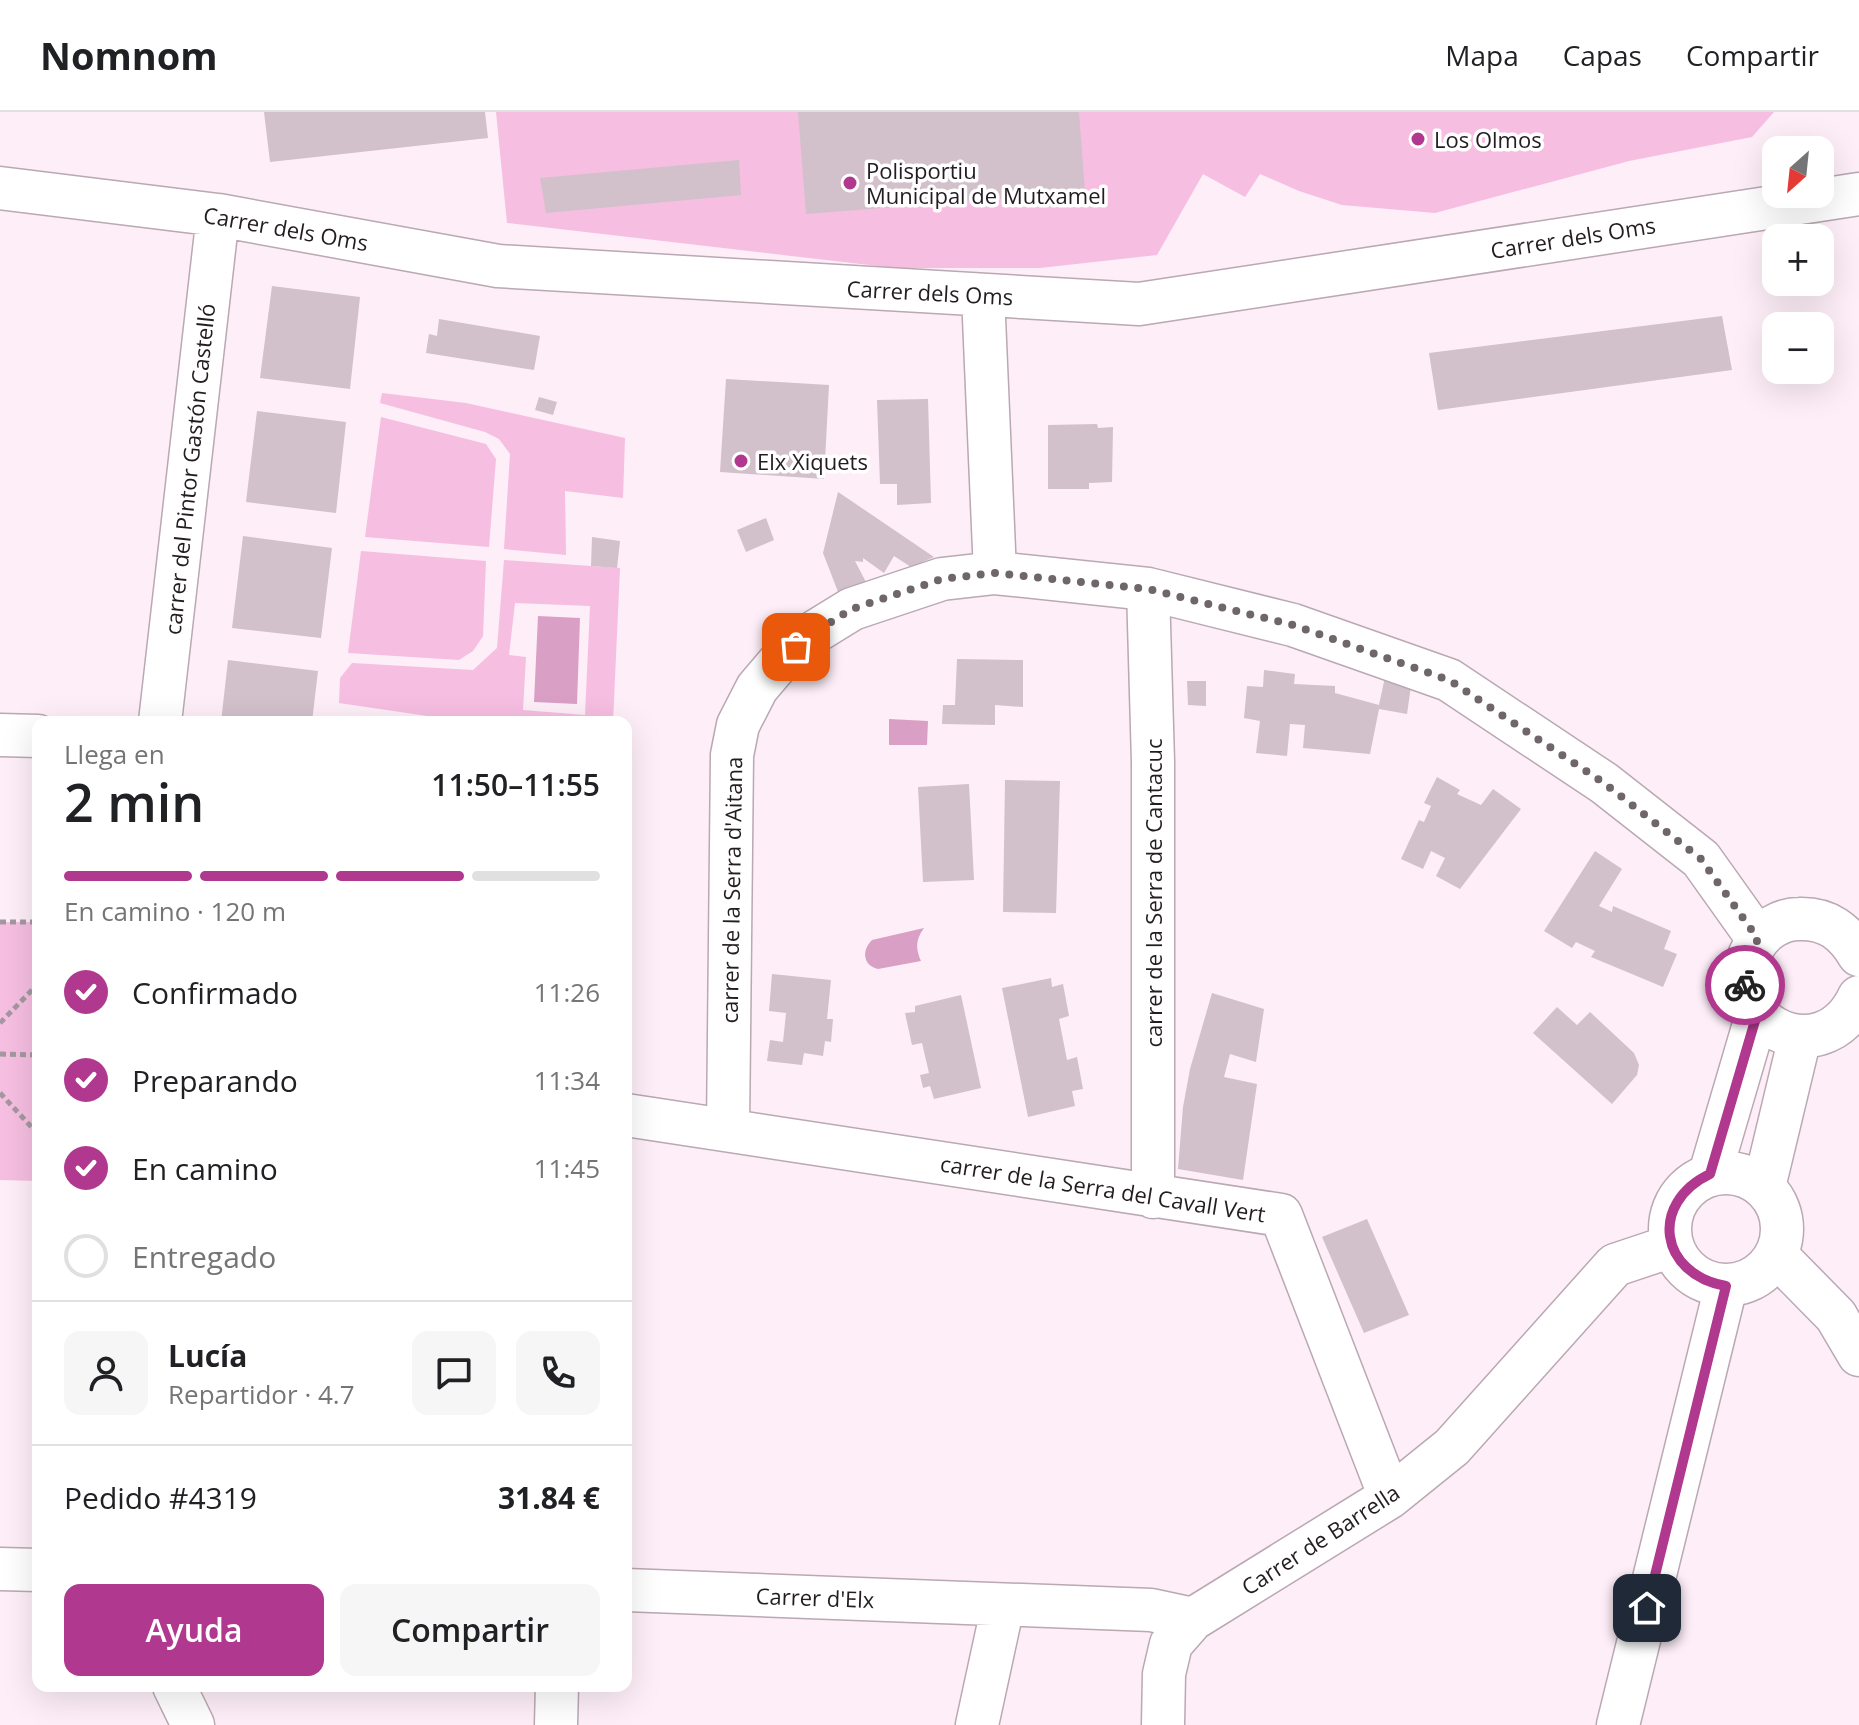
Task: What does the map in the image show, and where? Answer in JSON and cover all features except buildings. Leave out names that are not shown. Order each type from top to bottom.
[{"type":"street","name":"Carrer dels Oms","points":[[0,188],[218,215],[498,266],[1139,304],[1859,194]]},
{"type":"street","name":"carrer del Pintor Gastón Castelló","points":[[161,716],[218,215]]},
{"type":"street","points":[[983,295],[995,573]]},
{"type":"street","name":"carrer de la Serra d'Aitana","points":[[728,1129],[732,755],[738,725],[757,688],[780,661],[813,633],[852,609],[942,579],[995,573],[1148,589],[1293,625],[1449,680],[1604,783],[1701,859],[1758,939]]},
{"type":"street","name":"carrer de la Serra de Cantacuc","points":[[1148,589],[1153,762],[1153,1197]]},
{"type":"street","points":[[0,735],[32,736]]},
{"type":"street","points":[[1859,954],[1848,937],[1832,925],[1813,919],[1792,919],[1773,926],[1758,939],[1748,956],[1744,976],[1747,996],[1757,1014],[1769,1026],[1800,1037],[1820,1035],[1838,1026],[1852,1012],[1859,997]]},
{"type":"street","points":[[1710,1174],[1757,1014]]},
{"type":"street","points":[[1764,1187],[1800,1037]]},
{"type":"street","name":"carrer de la Serra del Cavall Vert","points":[[632,1116],[1281,1215],[1390,1497]]},
{"type":"street","points":[[1729,1172],[1748,1176],[1764,1187],[1776,1201],[1782,1219],[1782,1237],[1776,1255],[1765,1270],[1753,1279],[1726,1286],[1708,1283],[1680,1262],[1672,1246],[1669,1228],[1676,1203],[1693,1182],[1710,1174],[1729,1172]]},
{"type":"street","name":"Carrer de Barrella","points":[[1193,1619],[1390,1497],[1452,1447],[1615,1265],[1672,1246]]},
{"type":"street","points":[[1776,1255],[1836,1316],[1859,1355]]},
{"type":"street","points":[[1618,1725],[1726,1286]]},
{"type":"street","points":[[0,1569],[32,1570]]},
{"type":"street","name":"Carrer d'Elx","points":[[632,1590],[1003,1605]]},
{"type":"street","points":[[977,1725],[1003,1605],[1151,1610],[1193,1619],[1171,1644],[1164,1674],[1163,1725]]},
{"type":"street","points":[[177,1692],[193,1725]]},
{"type":"street","points":[[556,1725],[557,1692]]},
{"type":"path","points":[[0,922],[32,922]]},
{"type":"path","points":[[0,1023],[32,990]]},
{"type":"path","points":[[0,1054],[32,1055]]},
{"type":"path","points":[[0,1093],[32,1128]]},
{"type":"shaded area","name":"Polisportiu Municipal de Mutxamel","points":[[496,112],[1774,112],[1752,137],[1629,161],[1435,213],[1342,205],[1260,174],[1245,197],[1203,174],[1157,255],[1040,268],[895,268],[507,223]]},
{"type":"shaded area","points":[[382,393],[466,403],[625,438],[623,498],[565,491],[566,555],[504,549],[510,454],[499,439],[485,432],[380,403]]},
{"type":"shaded area","points":[[381,417],[486,444],[496,459],[489,547],[365,537]]},
{"type":"shaded area","points":[[361,551],[486,561],[483,636],[473,651],[459,660],[348,653]]},
{"type":"shaded area","points":[[504,560],[620,568],[613,716],[427,716],[339,703],[340,678],[352,663],[473,670],[497,648]],"holes":[[[515,603],[590,606],[585,715],[523,710],[526,657],[509,655]]]},
{"type":"shaded area","points":[[538,616],[580,618],[577,704],[534,702]]},
{"type":"shaded area","points":[[889,719],[928,721],[927,745],[889,745]]},
{"type":"shaded area","points":[[0,922],[32,922],[32,1181],[0,1180]]},
{"type":"shaded area","points":[[924,928],[917,944],[921,961],[878,969],[866,961],[865,953],[872,940]]},
{"type":"way so far","points":[[796,647],[852,609],[942,579],[995,573],[1148,589],[1293,625],[1449,680],[1604,783],[1701,859],[1758,939],[1748,956],[1745,985]]},
{"type":"place","name":"Los Olmos","points":[[1418,139]]},
{"type":"place","name":"Polisportiu Municipal de Mutxamel","points":[[850,183]]},
{"type":"place","name":"Elx Xiquets","points":[[741,461]]},
{"type":"route","points":[[1647,1608],[1726,1286],[1708,1283],[1680,1262],[1672,1246],[1669,1228],[1672,1211],[1680,1195],[1693,1182],[1710,1174],[1757,1014],[1745,985]]}]
